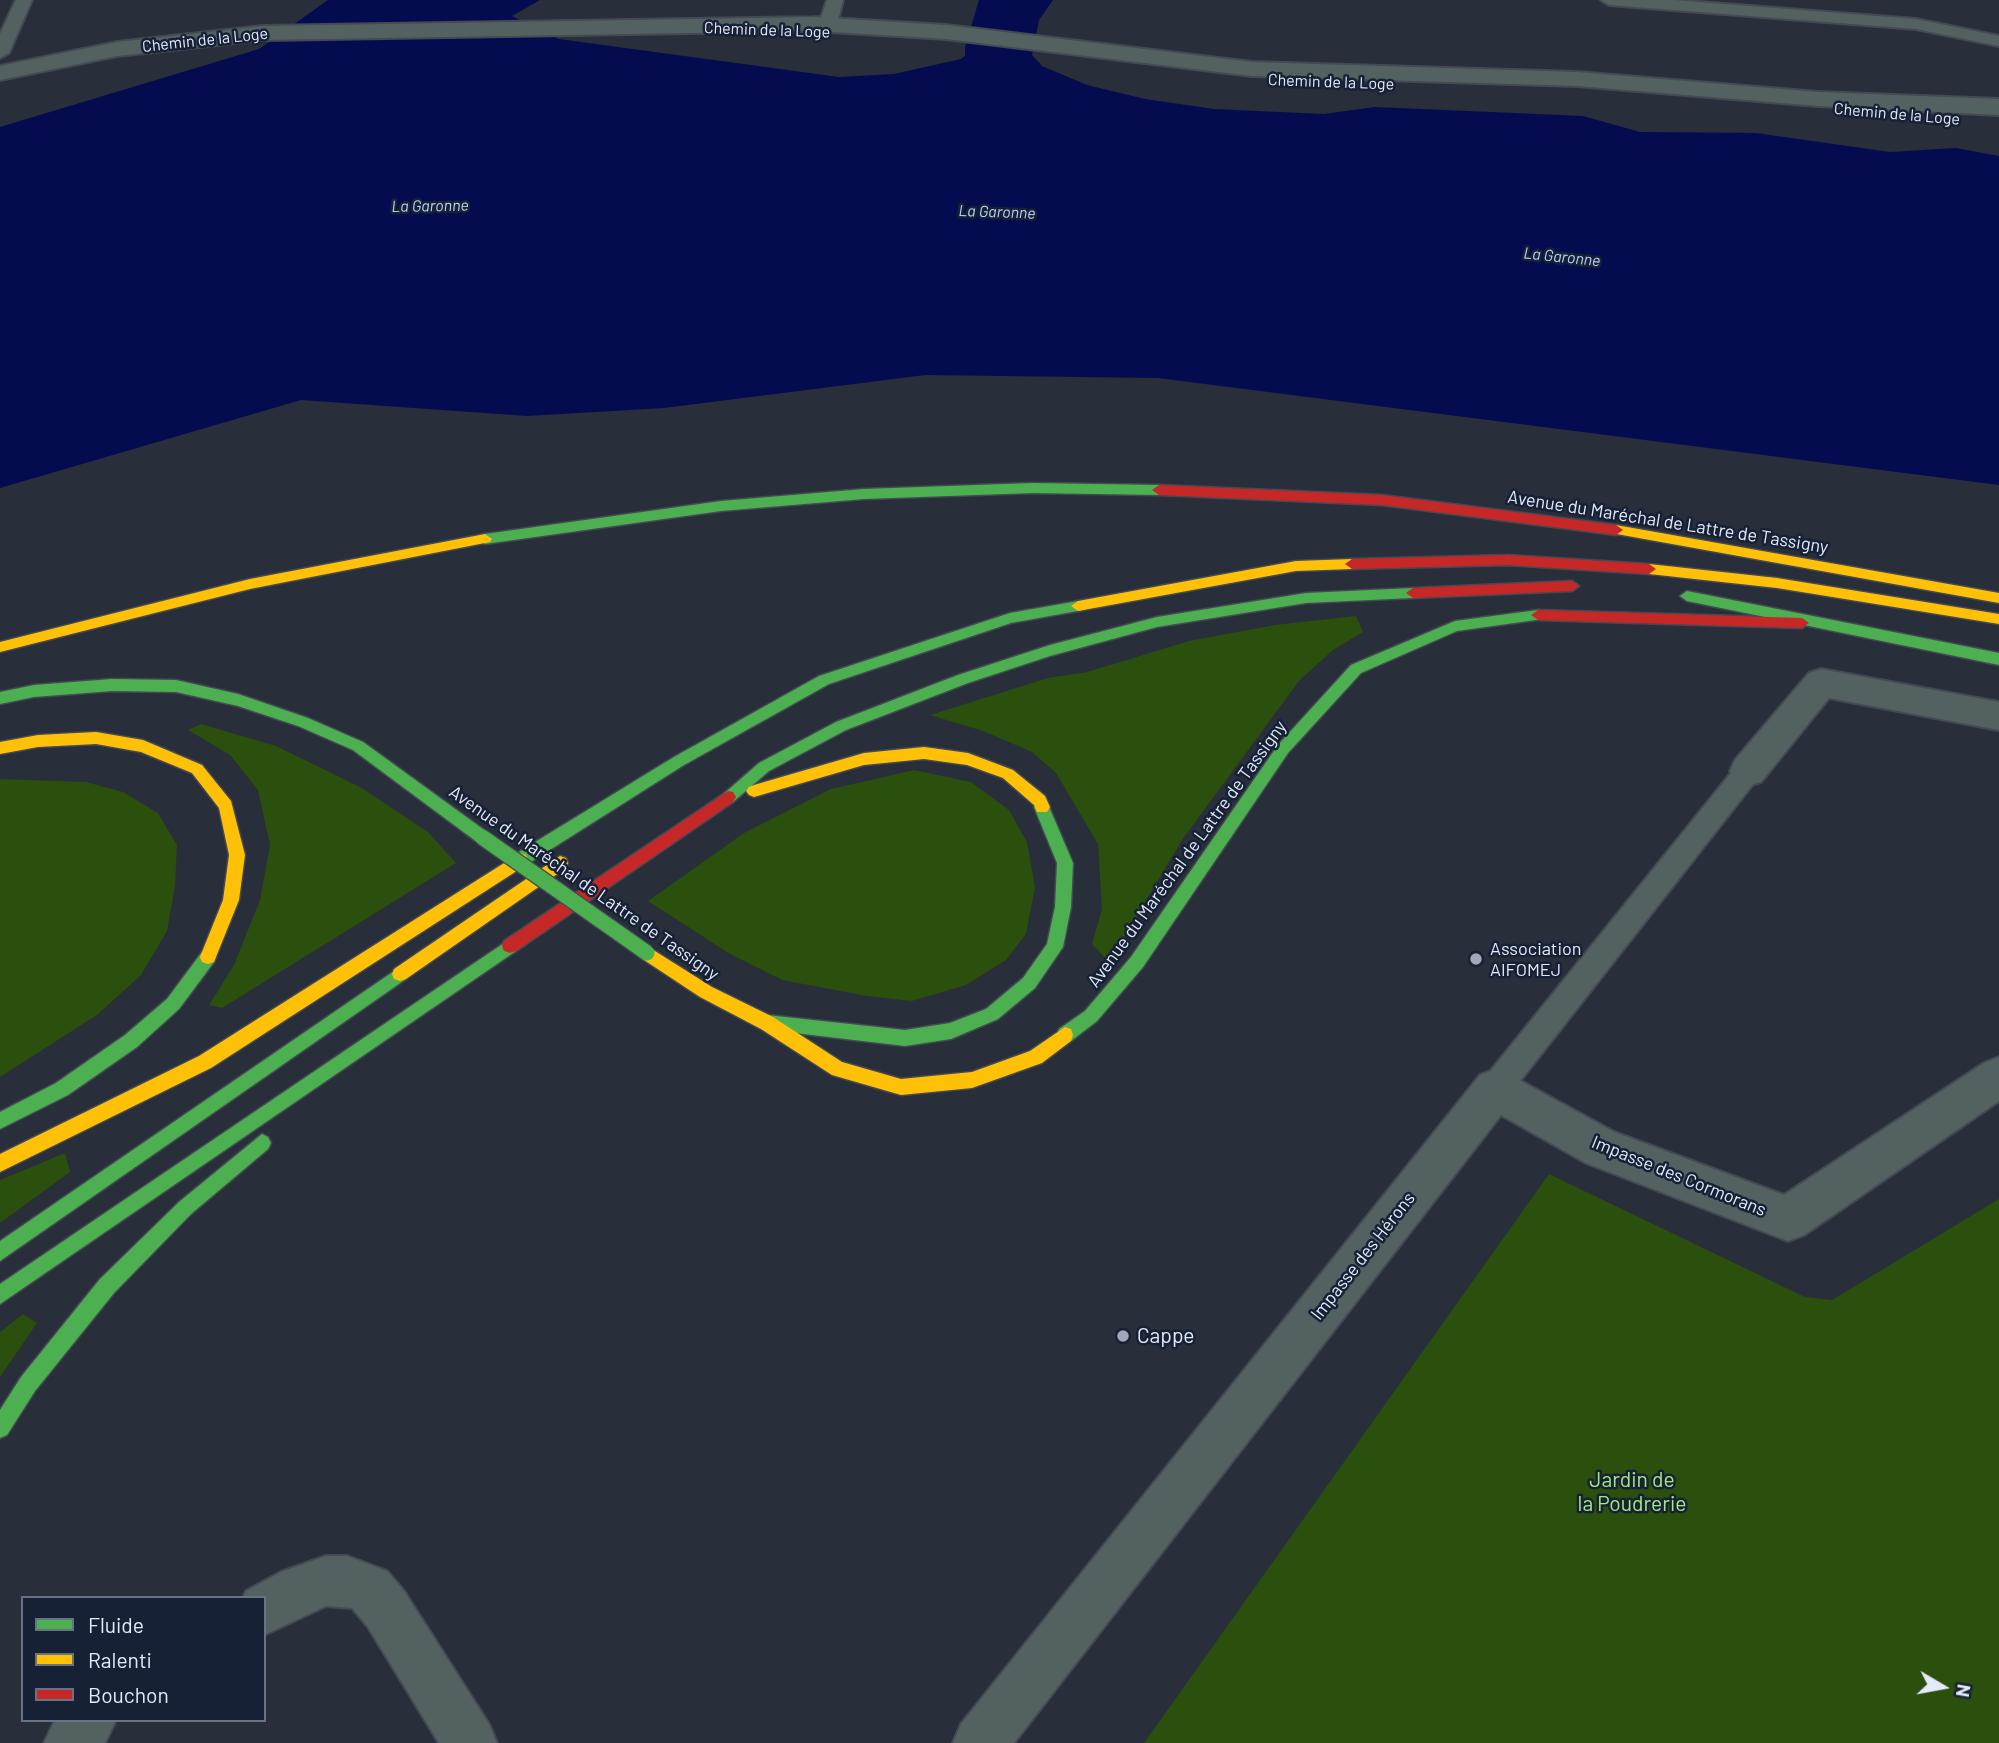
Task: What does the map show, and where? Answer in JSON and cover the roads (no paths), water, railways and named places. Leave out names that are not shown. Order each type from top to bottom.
[{"type":"main road","name":"Avenue du Maréchal de Lattre de Tassigny","points":[[0,647],[250,584],[415,551],[576,524],[721,506],[864,494],[1033,488],[1219,491],[1382,500],[1591,526],[1999,598]]},
{"type":"main road","points":[[0,1163],[205,1062],[679,761],[824,680],[1010,618],[1296,566],[1508,560],[1635,567],[1777,583],[1999,620]]},
{"type":"main road","points":[[0,1295],[305,1089],[731,795],[764,767],[841,726],[1050,651],[1157,622],[1306,598],[1586,586]]},
{"type":"main road","points":[[1670,593],[1833,625]]},
{"type":"main road","name":"Avenue du Maréchal de Lattre de Tassigny","points":[[0,698],[34,691],[112,685],[176,686],[238,700],[303,722],[358,746],[482,837],[706,992],[767,1023],[838,1069],[901,1087],[972,1080],[1036,1057],[1091,1016],[1137,962],[1283,749],[1356,669],[1455,626],[1544,614],[1833,625],[1999,659]]},
{"type":"main road","points":[[666,789],[824,680]]},
{"type":"main road","points":[[0,748],[38,741],[96,738],[143,746],[197,769],[226,806],[237,855],[231,900],[209,955],[173,1004],[131,1041],[62,1089],[0,1121]]},
{"type":"main road","points":[[731,795],[771,788],[864,759],[924,753],[968,759],[1008,774],[1040,801],[1065,863],[1063,907],[1055,947],[1030,983],[992,1014],[951,1031],[905,1038],[767,1023]]},
{"type":"main road","points":[[0,1251],[576,852]]},
{"type":"main road","points":[[0,1428],[28,1384],[107,1286],[185,1208],[260,1146],[305,1089]]},
{"type":"street","name":"Chemin de la Loge","points":[[0,73],[117,49],[263,33],[828,24],[1252,69],[1577,79],[1818,99],[1999,107]]},
{"type":"street","name":"Chemin de la Loge","points":[[665,26],[944,36]]},
{"type":"street","name":"Chemin de la Loge","points":[[1077,51],[1256,80],[1550,88],[1999,122]]},
{"type":"street","points":[[1748,771],[1821,683],[1999,716]]},
{"type":"street","name":"Impasse des Cormorans","points":[[1496,1089],[1601,1147],[1788,1219],[1999,1077]]},
{"type":"street","name":"Impasse des Hérons","points":[[980,1743],[1087,1603],[1496,1089]]},
{"type":"street","points":[[266,1608],[299,1590],[326,1581],[347,1581],[369,1589],[386,1609],[470,1743]]},
{"type":"street","points":[[71,1743],[87,1722]]},
{"type":"lane","points":[[6,0],[4,5],[20,8]]},
{"type":"lane","points":[[0,53],[20,8],[32,0]]},
{"type":"lane","points":[[828,24],[835,0]]},
{"type":"lane","points":[[1609,0],[1916,24],[1999,41]]},
{"type":"lane","name":"Impasse des Hérons","points":[[1496,1089],[1748,771]]},
{"type":"water","name":"La Garonne","points":[[328,0],[540,0],[512,16],[559,39],[839,77],[894,74],[961,59],[965,56],[965,47],[979,0],[1053,0],[1039,20],[1032,55],[1042,66],[1087,85],[1145,99],[1214,109],[1324,114],[1375,107],[1583,116],[1640,132],[1756,133],[1890,152],[1956,148],[1999,156],[1999,485],[1158,378],[925,375],[664,408],[527,416],[301,400],[0,488],[0,127],[259,49]]},
{"type":"place","name":"Association AIFOMEJ","points":[[1476,959]]},
{"type":"place","name":"Cappe","points":[[1123,1336]]},
{"type":"park label","name":"Jardin de la Poudrerie","points":[[1632,1492]]}]
